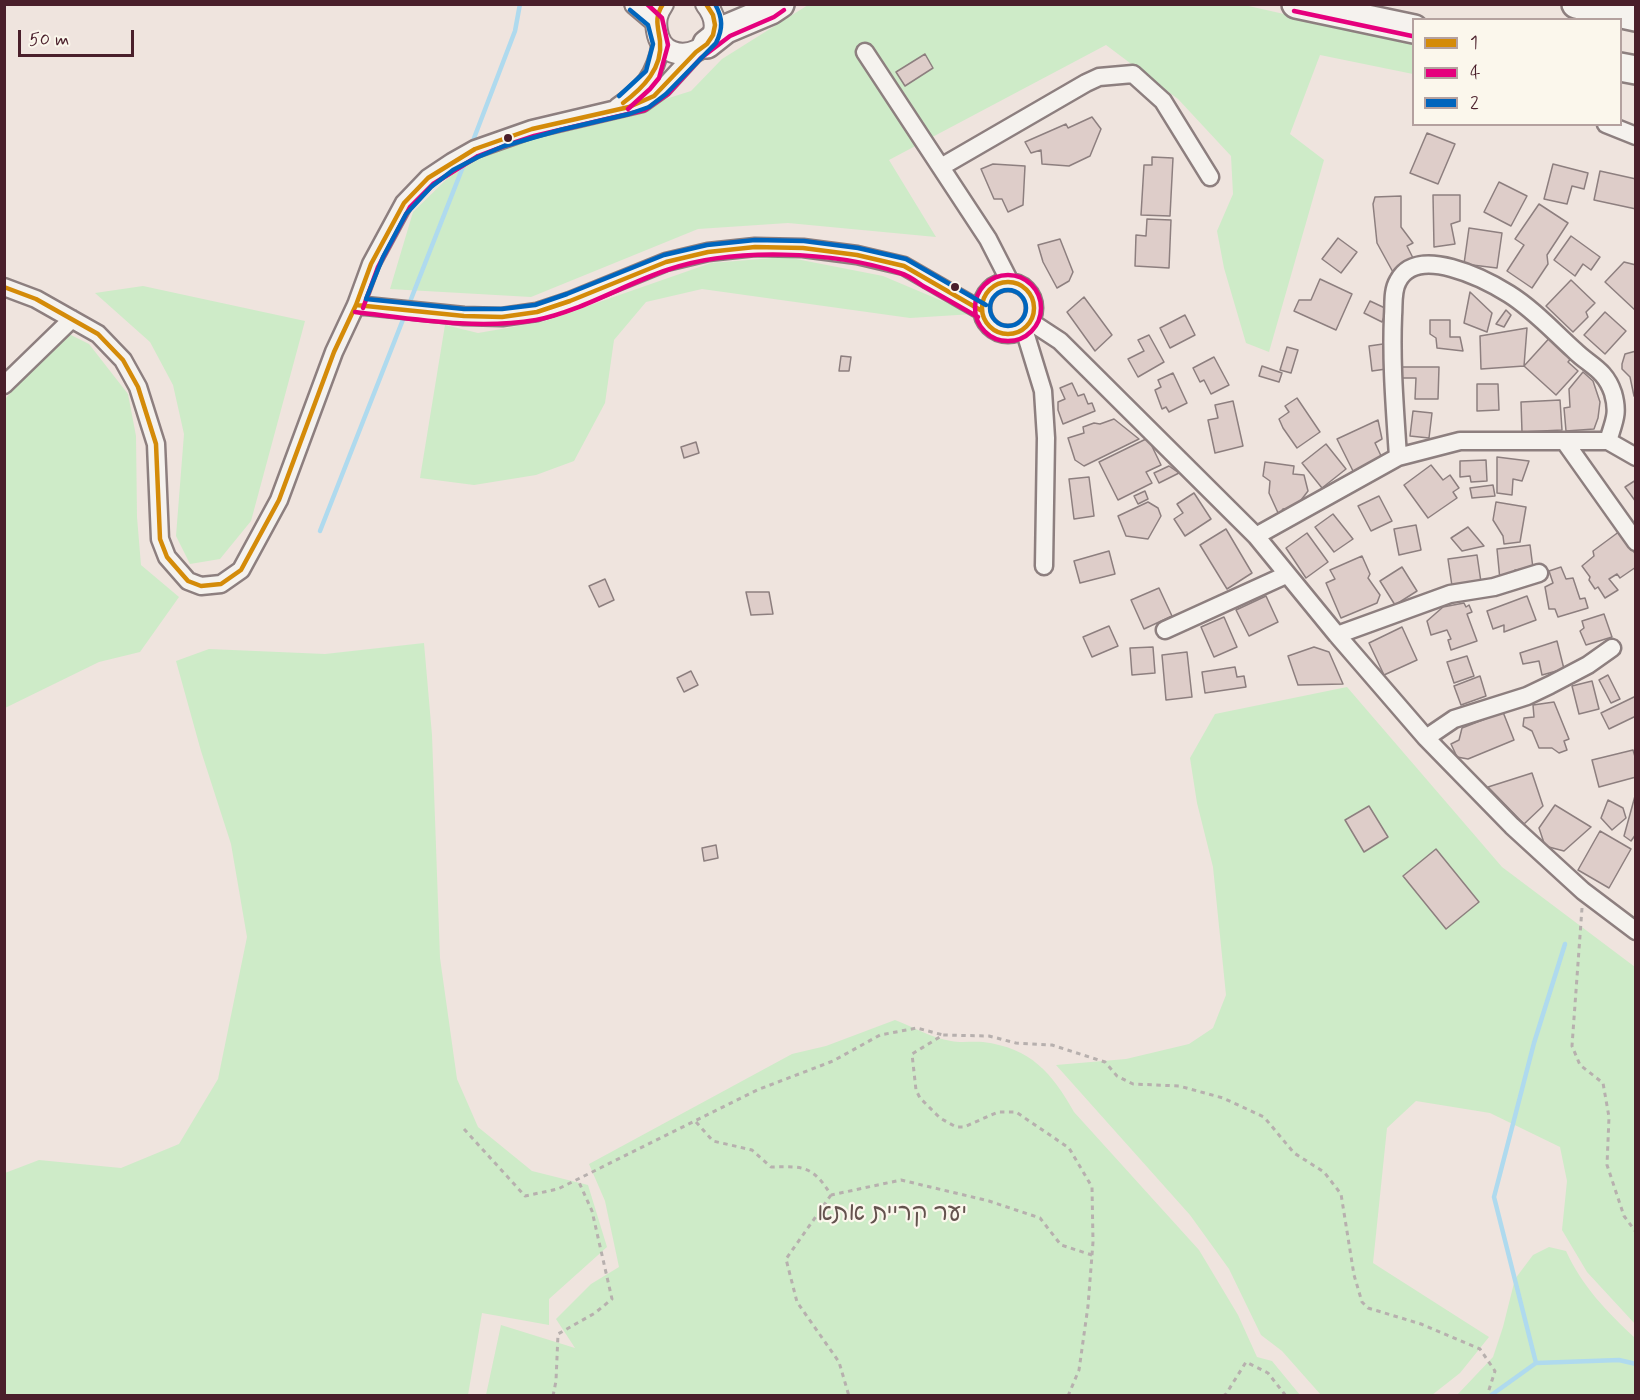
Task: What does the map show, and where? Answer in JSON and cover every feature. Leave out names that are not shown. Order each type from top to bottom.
[{"type":"highway","points":[[702,48],[726,29],[780,4]]},
{"type":"highway","points":[[1296,4],[1412,29]]},
{"type":"highway","points":[[1576,4],[1635,17]]},
{"type":"street","points":[[615,109],[633,96],[653,74],[661,44],[659,13],[635,4]]},
{"type":"street","points":[[4,287],[36,299],[98,334],[123,360],[138,387],[156,444],[159,539],[167,557],[188,581],[201,586],[221,584],[241,570],[279,500],[334,352],[356,304],[370,264],[404,203],[428,178],[476,149],[532,129],[629,107],[654,96],[712,35],[715,25],[713,15],[706,4]]},
{"type":"street","points":[[661,44],[681,54],[702,48]]},
{"type":"street","points":[[865,52],[988,239],[1010,282],[1026,289],[1031,296],[1034,313],[1027,326],[1009,334],[994,330],[984,318],[982,311],[983,302],[993,287],[1010,282]]},
{"type":"street","points":[[941,167],[1086,83],[1099,77],[1132,74],[1163,101],[1210,177]]},
{"type":"street","points":[[1611,126],[1635,136]]},
{"type":"street","points":[[356,304],[465,316],[502,317],[537,312],[570,301],[666,262],[708,252],[755,247],[803,248],[857,255],[904,266],[982,311]]},
{"type":"street","points":[[1398,457],[1391,357],[1394,290],[1398,279],[1407,270],[1422,265],[1439,265],[1461,270],[1509,294],[1599,369],[1612,390],[1617,411],[1608,441]]},
{"type":"street","points":[[4,385],[72,319]]},
{"type":"street","points":[[1027,326],[1060,341],[1256,536],[1336,635],[1426,738],[1512,826],[1583,891],[1635,931]]},
{"type":"street","points":[[1027,326],[1043,391],[1046,438],[1044,566]]},
{"type":"street","points":[[1256,536],[1398,457],[1460,441],[1608,441],[1635,457]]},
{"type":"street","points":[[1565,442],[1635,542]]},
{"type":"street","points":[[1336,635],[1450,594],[1494,587],[1539,573]]},
{"type":"street","points":[[1165,630],[1286,575]]},
{"type":"street","points":[[1426,738],[1454,719],[1542,689],[1588,665],[1612,648]]},
{"type":"path","points":[[1583,891],[1572,1046],[1580,1065],[1604,1083],[1609,1117],[1607,1165],[1624,1216],[1635,1232]]},
{"type":"path","points":[[464,1129],[525,1196],[558,1189],[578,1180],[757,1090],[833,1061],[880,1035],[917,1028],[943,1035],[989,1036],[1016,1043],[1052,1045],[1105,1062],[1116,1076],[1133,1084],[1179,1086],[1223,1098],[1264,1117],[1294,1153],[1324,1172],[1341,1194],[1354,1275],[1362,1302],[1368,1308],[1421,1324],[1480,1349],[1495,1371],[1487,1395]]},
{"type":"path","points":[[943,1035],[912,1054],[916,1090],[920,1098],[940,1118],[956,1127],[964,1127],[998,1112],[1016,1112],[1069,1148],[1092,1187],[1092,1255],[1088,1306],[1079,1370],[1068,1395]]},
{"type":"path","points":[[696,1122],[713,1141],[752,1150],[771,1167],[799,1166],[819,1177],[831,1195]]},
{"type":"path","points":[[553,1395],[556,1381],[558,1334],[595,1313],[612,1299],[592,1211],[578,1180]]},
{"type":"path","points":[[849,1395],[839,1362],[797,1302],[786,1259],[831,1195],[901,1180],[989,1201],[1041,1218],[1060,1245],[1092,1255]]},
{"type":"path","points":[[1223,1395],[1226,1394],[1246,1362],[1268,1373],[1286,1395]]},
{"type":"green space","points":[[808,5],[1244,5],[1412,43],[1412,74],[1320,55],[1290,134],[1324,160],[1269,352],[1246,343],[1224,268],[1217,231],[1233,194],[1231,156],[1178,99],[1106,45],[889,160],[936,237],[788,223],[698,229],[531,297],[390,289],[413,212],[456,170],[516,136],[637,108],[691,91],[722,59]]},
{"type":"green space","points":[[786,257],[883,276],[973,314],[910,318],[702,289],[646,302],[614,340],[605,403],[574,461],[536,475],[474,485],[420,478],[445,325],[478,333],[542,322],[711,263]]},
{"type":"green space","points":[[143,286],[305,321],[251,521],[220,559],[190,564],[176,536],[184,434],[173,385],[150,342],[95,293]]},
{"type":"green space","points":[[67,333],[89,344],[128,394],[136,436],[137,517],[141,565],[179,597],[140,652],[99,662],[5,708],[4,400]]},
{"type":"green space","points":[[424,643],[432,735],[440,958],[457,1079],[478,1127],[532,1171],[588,1185],[607,1247],[549,1299],[549,1325],[482,1313],[468,1395],[5,1395],[5,1173],[39,1160],[121,1168],[179,1144],[218,1079],[247,937],[231,844],[201,751],[176,661],[209,649],[325,654]]},
{"type":"green space","points":[[1347,687],[1502,867],[1635,967],[1635,1324],[1587,1272],[1562,1230],[1567,1181],[1560,1147],[1490,1113],[1416,1101],[1387,1128],[1373,1263],[1489,1337],[1460,1373],[1432,1395],[1321,1395],[1282,1351],[1261,1335],[1229,1269],[1190,1215],[1056,1065],[1126,1059],[1189,1044],[1213,1028],[1226,995],[1213,867],[1197,803],[1190,758],[1215,714]]},
{"type":"green space","name":"יער קריית אתא","points":[[895,1020],[944,1040],[1000,1045],[1027,1057],[1048,1074],[1074,1112],[1199,1250],[1238,1315],[1257,1357],[1272,1361],[1300,1395],[486,1395],[501,1325],[575,1348],[556,1319],[591,1284],[619,1267],[605,1201],[589,1164],[792,1054],[826,1046]]},
{"type":"green space","points":[[1549,1247],[1566,1251],[1572,1264],[1596,1298],[1635,1338],[1635,1395],[1457,1395],[1493,1357],[1515,1279],[1533,1255]]},
{"type":"building","points":[[925,54],[933,68],[905,86],[896,72]]},
{"type":"building","points":[[1092,117],[1101,129],[1090,156],[1069,166],[1042,164],[1041,150],[1031,153],[1025,142],[1066,124],[1068,128]]},
{"type":"building","points":[[1427,133],[1455,144],[1438,184],[1410,173]]},
{"type":"building","points":[[1152,157],[1173,158],[1170,216],[1141,215],[1144,165],[1152,165]]},
{"type":"building","points":[[993,164],[1025,166],[1023,205],[1008,212],[1002,199],[994,199],[981,169]]},
{"type":"building","points":[[1553,164],[1588,173],[1584,189],[1572,186],[1567,204],[1544,199]]},
{"type":"building","points":[[1600,171],[1636,179],[1636,209],[1594,200]]},
{"type":"building","points":[[1499,182],[1527,196],[1511,226],[1484,212]]},
{"type":"building","points":[[1433,195],[1460,195],[1460,221],[1451,224],[1455,244],[1434,247]]},
{"type":"building","points":[[1401,196],[1401,227],[1413,243],[1407,246],[1415,262],[1394,274],[1377,243],[1373,204],[1375,197]]},
{"type":"building","points":[[1539,204],[1568,223],[1547,255],[1548,264],[1532,288],[1507,271],[1524,245],[1515,239]]},
{"type":"building","points":[[1147,219],[1171,220],[1169,268],[1135,266],[1136,235],[1146,236]]},
{"type":"building","points":[[1469,228],[1502,233],[1497,268],[1464,264]]},
{"type":"building","points":[[1571,236],[1600,257],[1591,270],[1583,264],[1575,276],[1554,260]]},
{"type":"building","points":[[1338,238],[1357,252],[1341,273],[1322,259]]},
{"type":"building","points":[[1060,239],[1073,272],[1069,281],[1057,288],[1043,262],[1038,245]]},
{"type":"building","points":[[1624,262],[1636,265],[1636,311],[1605,282]]},
{"type":"building","points":[[1320,279],[1352,294],[1336,330],[1294,311],[1299,300],[1311,300]]},
{"type":"building","points":[[1571,280],[1595,303],[1586,312],[1588,317],[1573,332],[1546,306]]},
{"type":"building","points":[[1470,292],[1492,313],[1487,332],[1464,323]]},
{"type":"building","points":[[1084,297],[1112,335],[1095,351],[1067,312]]},
{"type":"building","points":[[1370,301],[1387,309],[1382,322],[1364,313]]},
{"type":"building","points":[[1506,310],[1511,315],[1504,327],[1496,324]]},
{"type":"building","points":[[1605,312],[1626,331],[1605,354],[1584,335]]},
{"type":"building","points":[[1185,315],[1195,335],[1170,348],[1160,328]]},
{"type":"building","points":[[1430,320],[1450,320],[1450,337],[1460,337],[1463,351],[1437,348],[1436,338],[1430,334]]},
{"type":"building","points":[[1527,328],[1524,366],[1481,369],[1480,336]]},
{"type":"building","points":[[1554,333],[1576,352],[1568,362],[1578,371],[1556,395],[1524,366]]},
{"type":"building","points":[[1149,335],[1164,362],[1138,377],[1128,359],[1144,351],[1138,340]]},
{"type":"building","points":[[1383,344],[1386,369],[1372,371],[1369,346]]},
{"type":"building","points":[[1287,347],[1298,350],[1291,373],[1280,370]]},
{"type":"building","points":[[1636,351],[1636,396],[1634,396],[1630,377],[1622,369],[1622,364],[1625,354]]},
{"type":"building","points":[[841,356],[851,357],[849,371],[839,371]]},
{"type":"building","points":[[1214,357],[1229,385],[1211,394],[1204,380],[1200,382],[1193,368]]},
{"type":"building","points":[[1262,366],[1282,373],[1279,382],[1259,376]]},
{"type":"building","points":[[1400,367],[1439,367],[1438,399],[1415,399],[1416,378],[1400,378]]},
{"type":"building","points":[[1583,372],[1593,381],[1600,402],[1598,418],[1594,429],[1566,431],[1564,408],[1570,407],[1569,389]]},
{"type":"building","points":[[1173,373],[1187,403],[1169,412],[1166,407],[1162,409],[1155,390],[1161,387],[1158,380]]},
{"type":"building","points":[[1072,383],[1078,396],[1084,394],[1088,404],[1092,403],[1095,411],[1063,424],[1058,402],[1065,399],[1060,388]]},
{"type":"building","points":[[1477,384],[1498,384],[1499,410],[1477,411]]},
{"type":"building","points":[[1297,398],[1320,432],[1297,448],[1279,419],[1289,412],[1285,406]]},
{"type":"building","points":[[1560,400],[1562,430],[1522,432],[1521,402]]},
{"type":"building","points":[[1233,401],[1243,446],[1215,453],[1208,420],[1218,418],[1215,405]]},
{"type":"building","points":[[1413,411],[1432,413],[1429,438],[1410,436]]},
{"type":"building","points":[[1114,419],[1139,439],[1084,466],[1075,460],[1068,438],[1084,433],[1083,427]]},
{"type":"building","points":[[1378,420],[1382,439],[1375,443],[1383,460],[1354,473],[1337,439]]},
{"type":"building","points":[[1148,438],[1161,465],[1146,472],[1152,483],[1118,500],[1099,462]]},
{"type":"building","points":[[696,442],[699,453],[684,458],[681,447]]},
{"type":"building","points":[[1326,444],[1346,469],[1322,488],[1302,463]]},
{"type":"building","points":[[1497,457],[1529,461],[1522,481],[1513,479],[1512,495],[1497,493]]},
{"type":"building","points":[[1486,460],[1487,481],[1471,482],[1470,476],[1460,477],[1460,461]]},
{"type":"building","points":[[1265,462],[1294,466],[1293,474],[1304,475],[1308,491],[1295,508],[1283,509],[1279,515],[1269,493],[1270,481],[1263,476]]},
{"type":"building","points":[[1431,465],[1443,480],[1450,475],[1459,488],[1453,492],[1457,498],[1428,518],[1404,485]]},
{"type":"building","points":[[1169,466],[1179,473],[1159,483],[1154,473]]},
{"type":"building","points":[[1089,477],[1094,516],[1074,519],[1069,479]]},
{"type":"building","points":[[1636,480],[1636,502],[1625,487]]},
{"type":"building","points":[[1493,485],[1495,496],[1472,498],[1470,488]]},
{"type":"building","points":[[1145,491],[1148,499],[1138,504],[1134,496]]},
{"type":"building","points":[[1194,493],[1211,519],[1185,536],[1174,519],[1183,513],[1177,504]]},
{"type":"building","points":[[1379,496],[1392,521],[1371,531],[1358,506]]},
{"type":"building","points":[[1148,502],[1158,508],[1161,516],[1148,539],[1126,536],[1118,516]]},
{"type":"building","points":[[1496,502],[1526,507],[1520,542],[1504,544],[1503,536],[1493,520]]},
{"type":"building","points":[[1333,514],[1353,539],[1334,552],[1315,527]]},
{"type":"building","points":[[1416,525],[1421,550],[1399,555],[1394,529]]},
{"type":"building","points":[[1468,527],[1484,546],[1462,551],[1451,538]]},
{"type":"building","points":[[1226,529],[1252,573],[1227,589],[1200,545]]},
{"type":"building","points":[[1620,531],[1636,555],[1636,567],[1620,578],[1617,574],[1609,579],[1618,590],[1605,598],[1598,587],[1595,589],[1582,566],[1594,556],[1593,551]]},
{"type":"building","points":[[1307,533],[1328,562],[1306,578],[1286,548]]},
{"type":"building","points":[[1530,545],[1533,568],[1515,570],[1516,578],[1500,580],[1497,549]]},
{"type":"building","points":[[1109,551],[1115,574],[1080,583],[1074,561]]},
{"type":"building","points":[[1477,555],[1481,582],[1452,586],[1448,559]]},
{"type":"building","points":[[1362,556],[1370,574],[1368,578],[1380,595],[1377,603],[1341,618],[1326,583],[1335,579],[1330,570]]},
{"type":"building","points":[[1402,567],[1417,591],[1395,605],[1380,581]]},
{"type":"building","points":[[1561,567],[1566,579],[1573,578],[1580,599],[1585,598],[1588,608],[1558,617],[1555,609],[1549,609],[1545,587],[1553,583],[1549,571]]},
{"type":"building","points":[[605,579],[614,600],[599,607],[589,586]]},
{"type":"building","points":[[1159,588],[1172,616],[1144,629],[1131,600]]},
{"type":"building","points":[[746,592],[769,592],[773,614],[751,615]]},
{"type":"building","points":[[1266,596],[1278,622],[1249,636],[1236,610]]},
{"type":"building","points":[[1527,596],[1536,620],[1504,632],[1504,625],[1493,629],[1487,611]]},
{"type":"building","points":[[1464,603],[1466,607],[1469,605],[1472,612],[1467,614],[1477,641],[1451,650],[1448,640],[1451,639],[1447,630],[1431,635],[1427,621],[1443,607]]},
{"type":"building","points":[[1604,614],[1612,637],[1586,645],[1580,631],[1584,628],[1582,621]]},
{"type":"building","points":[[1224,617],[1237,647],[1214,657],[1201,627]]},
{"type":"building","points":[[1109,626],[1118,646],[1092,657],[1083,637]]},
{"type":"building","points":[[1402,627],[1417,660],[1384,675],[1369,643]]},
{"type":"building","points":[[1557,641],[1564,669],[1542,675],[1539,661],[1523,664],[1520,653]]},
{"type":"building","points":[[1153,647],[1155,673],[1132,675],[1130,648]]},
{"type":"building","points":[[1314,647],[1329,652],[1343,684],[1298,685],[1288,656]]},
{"type":"building","points":[[1187,652],[1192,697],[1166,700],[1162,655]]},
{"type":"building","points":[[1467,656],[1474,676],[1454,683],[1447,662]]},
{"type":"building","points":[[1235,667],[1237,677],[1244,676],[1246,687],[1205,693],[1202,672]]},
{"type":"building","points":[[691,671],[698,685],[684,692],[677,678]]},
{"type":"building","points":[[1608,675],[1620,699],[1611,703],[1599,680]]},
{"type":"building","points":[[1480,676],[1486,696],[1461,705],[1454,686]]},
{"type":"building","points":[[1592,681],[1599,709],[1579,714],[1572,686]]},
{"type":"building","points":[[1636,696],[1636,716],[1609,729],[1601,713]]},
{"type":"building","points":[[1554,702],[1569,739],[1564,741],[1567,750],[1559,753],[1552,748],[1539,748],[1532,731],[1523,726],[1524,718],[1534,717],[1533,705]]},
{"type":"building","points":[[1503,712],[1514,740],[1468,759],[1457,757],[1451,744],[1459,740],[1462,728]]},
{"type":"building","points":[[1633,750],[1636,760],[1636,777],[1599,787],[1592,760]]},
{"type":"building","points":[[1532,773],[1543,806],[1524,824],[1488,787]]},
{"type":"building","points":[[1635,796],[1636,834],[1631,841],[1624,836]]},
{"type":"building","points":[[1608,800],[1623,808],[1626,818],[1612,830],[1601,818]]},
{"type":"building","points":[[1555,805],[1591,827],[1564,851],[1545,846],[1539,828]]},
{"type":"building","points":[[1369,806],[1388,837],[1364,852],[1345,820]]},
{"type":"building","points":[[1600,831],[1631,849],[1609,888],[1578,870]]},
{"type":"building","points":[[716,845],[718,858],[704,861],[702,848]]},
{"type":"building","points":[[1436,849],[1479,902],[1446,929],[1403,876]]},
{"type":"waterway","points":[[471,146],[515,31],[520,4]]},
{"type":"waterway","points":[[320,531],[466,159]]},
{"type":"waterway","points":[[1536,1363],[1494,1197],[1534,1043],[1565,944]]},
{"type":"waterway","points":[[1490,1396],[1536,1363],[1619,1360],[1636,1364]]},
{"type":"transit line","name":"4","points":[[628,109],[659,78],[668,45],[662,18],[647,4]]},
{"type":"transit line","name":"1","points":[[623,103],[638,91],[655,69],[660,51],[658,18],[663,4]]},
{"type":"transit line","name":"1","points":[[4,287],[36,299],[98,334],[123,360],[138,387],[156,444],[160,539],[167,557],[188,581],[201,586],[221,584],[241,570],[279,500],[334,352],[356,305],[371,264],[404,203],[428,178],[475,149],[532,129],[629,107],[654,96],[696,52],[707,44],[713,35],[715,25],[713,15],[706,4]]},
{"type":"transit line","name":"2","points":[[715,4],[720,14],[721,24],[716,43],[666,94],[649,107],[504,146],[453,170],[431,187],[406,214],[383,257],[366,299],[464,309],[502,309],[535,305],[664,255],[707,245],[755,240],[804,241],[858,248],[906,259],[986,305]]},
{"type":"transit line","name":"2","points":[[619,96],[646,71],[653,44],[648,25],[630,10]]},
{"type":"transit line","name":"4","points":[[363,308],[378,267],[410,207],[433,184],[478,156],[507,145],[534,136],[645,110],[668,94],[701,58],[730,36],[774,17],[784,10]]},
{"type":"transit line","name":"4","points":[[1294,11],[1412,36]]},
{"type":"transit line","name":"1","points":[[356,305],[464,316],[502,317],[537,312],[666,262],[708,252],[755,247],[803,248],[857,255],[904,266],[982,311]]},
{"type":"transit line","name":"4","points":[[355,312],[468,324],[536,320],[569,311],[651,276],[693,263],[752,255],[784,255],[845,260],[903,274],[978,317]]},
{"type":"transit line","name":"4","points":[[1002,275],[1014,275],[1032,284],[1039,295],[1041,308],[1039,321],[1032,332],[1021,339],[1002,341],[989,336],[980,327],[975,314],[975,302],[980,289],[989,280],[1002,275]]},
{"type":"transit line","name":"1","points":[[1008,282],[1018,284],[1026,290],[1032,298],[1034,308],[1032,318],[1026,326],[1018,332],[1008,334],[998,332],[990,326],[984,318],[982,308],[984,298],[990,290],[998,284],[1008,282]]},
{"type":"transit line","name":"2","points":[[1008,290],[1021,295],[1026,308],[1021,321],[1008,326],[995,321],[990,308],[995,295],[1008,290]]}]
